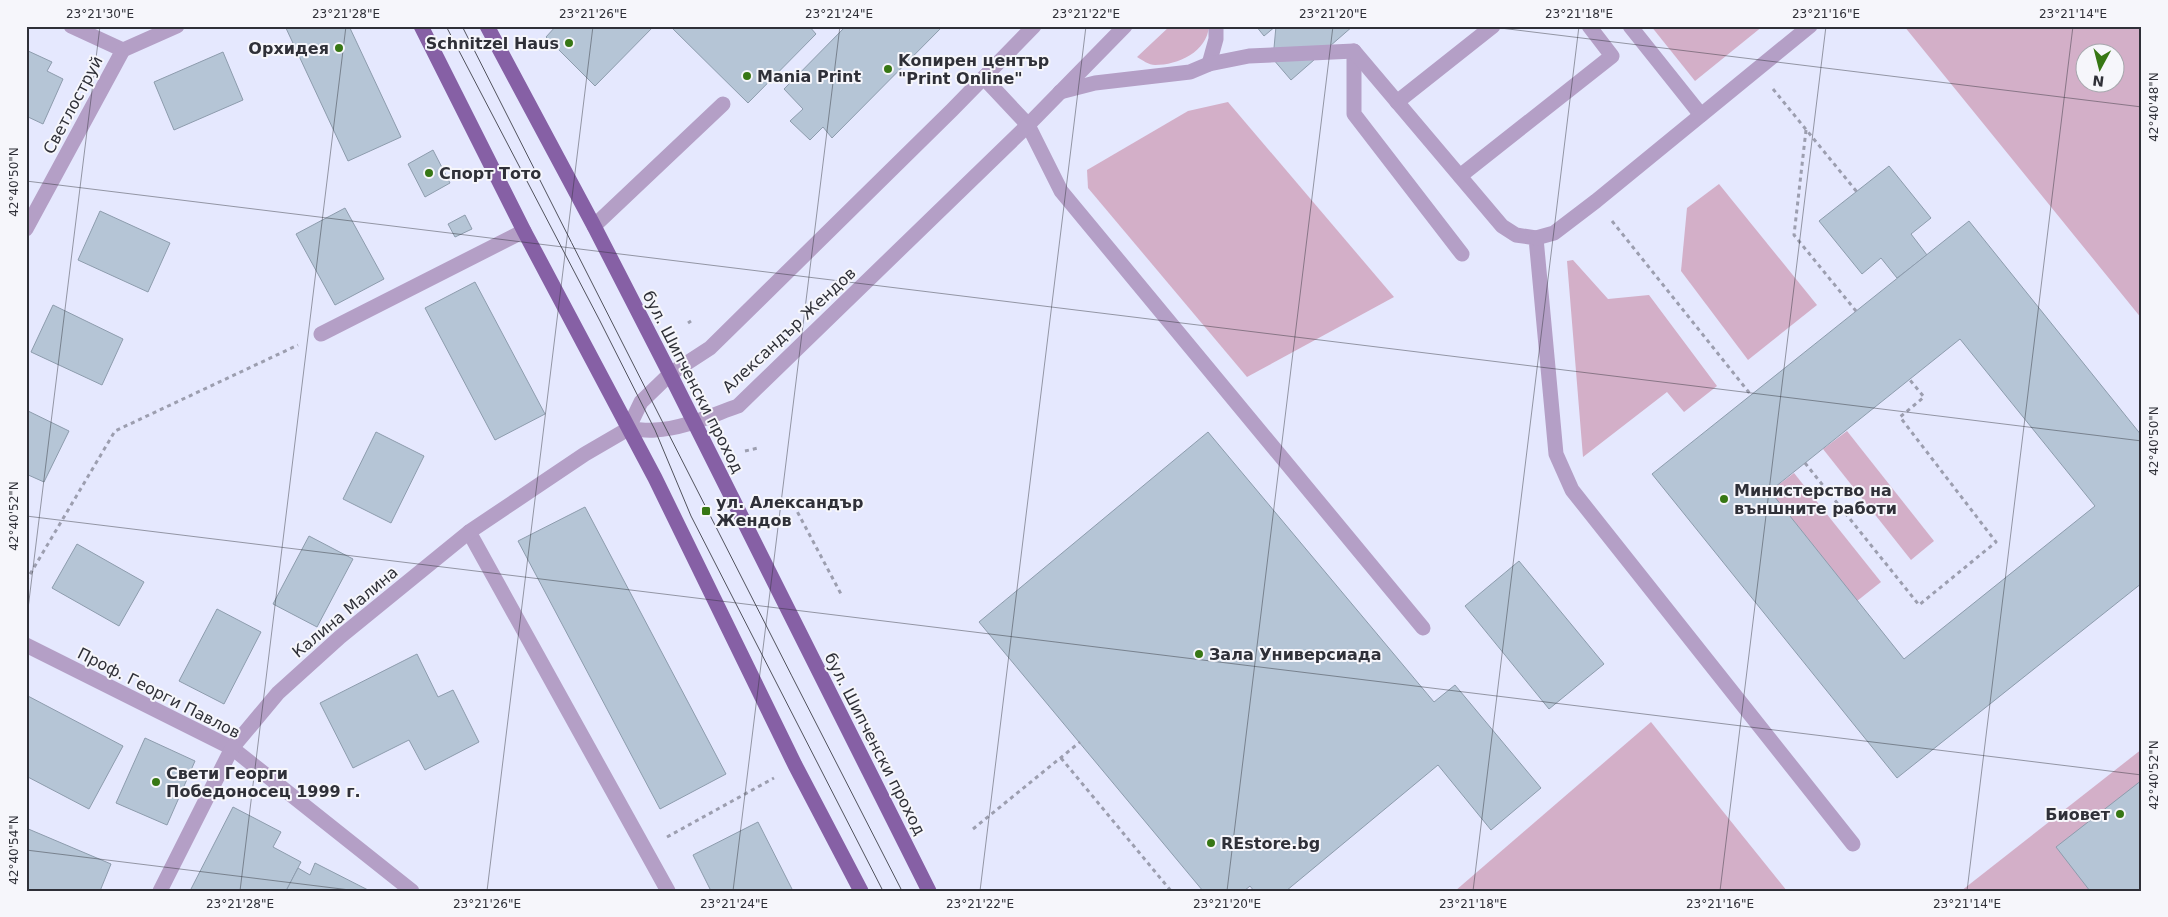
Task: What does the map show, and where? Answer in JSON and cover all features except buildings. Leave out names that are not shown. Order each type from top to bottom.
[{"type":"main road","points":[[421,26],[524,231],[655,478],[795,765],[861,891]]},
{"type":"main road","name":"бул. Шипченски проход","points":[[487,26],[594,226],[670,374],[929,891]]},
{"type":"street","points":[[71,26],[123,50]]},
{"type":"street","name":"Светлоструй","points":[[26,229],[123,50],[177,26]]},
{"type":"street","points":[[628,429],[641,402],[670,374],[710,348],[984,78],[1034,26]]},
{"type":"street","name":"Александър Жендов","points":[[628,429],[655,430],[693,422],[738,406],[1028,125],[1126,26]]},
{"type":"street","points":[[1210,64],[1216,39],[1216,26]]},
{"type":"street","points":[[1397,102],[1493,26]]},
{"type":"street","points":[[1460,176],[1612,56],[1589,26]]},
{"type":"street","points":[[1630,26],[1701,115]]},
{"type":"street","points":[[1354,50],[1502,226],[1516,235],[1536,238],[1554,233],[1596,201],[1810,26]]},
{"type":"street","points":[[1060,92],[1095,83],[1190,72],[1210,64],[1249,56],[1354,50]]},
{"type":"street","points":[[1354,50],[1354,114],[1462,254]]},
{"type":"street","points":[[984,78],[1028,125],[1061,192],[1423,628]]},
{"type":"street","points":[[594,226],[723,104]]},
{"type":"street","points":[[321,334],[524,231]]},
{"type":"street","points":[[1536,238],[1556,454],[1572,490],[1853,844]]},
{"type":"street","name":"Калина Малина","points":[[160,891],[232,748],[278,693],[340,636],[469,532],[585,454],[628,429]]},
{"type":"street","points":[[469,532],[668,891]]},
{"type":"street","name":"Проф. Георги Павлов","points":[[26,645],[232,748],[412,891]]},
{"type":"path","points":[[1787,106],[1856,192]]},
{"type":"path","points":[[1806,130],[1794,235],[1856,311]]},
{"type":"path","points":[[1596,201],[1751,395]]},
{"type":"path","points":[[26,581],[115,431],[321,334]]},
{"type":"path","points":[[1806,463],[1919,606],[1996,542],[1900,416],[1924,397],[1910,380]]},
{"type":"path","points":[[745,451],[758,448]]},
{"type":"path","points":[[790,498],[841,594]]},
{"type":"path","points":[[973,829],[1080,742]]},
{"type":"path","points":[[1061,758],[1171,891]]},
{"type":"path","points":[[645,849],[777,777]]},
{"type":"shaded area","points":[[1170,26],[1209,26],[1203,43],[1197,50],[1182,60],[1155,65],[1137,57]]},
{"type":"shaded area","points":[[1651,26],[1763,26],[1695,81]]},
{"type":"shaded area","points":[[1904,26],[2142,26],[2142,319]]},
{"type":"shaded area","points":[[1228,102],[1394,297],[1247,377],[1088,188],[1087,170],[1188,111]]},
{"type":"shaded area","points":[[1719,184],[1817,305],[1748,360],[1681,271],[1687,208]]},
{"type":"shaded area","points":[[1573,260],[1608,299],[1649,295],[1717,386],[1684,412],[1667,392],[1583,457],[1567,261]]},
{"type":"shaded area","points":[[1847,431],[1934,541],[1911,560],[1823,449]]},
{"type":"shaded area","points":[[1794,473],[1881,582],[1857,601],[1770,491]]},
{"type":"shaded area","points":[[1651,722],[1787,891],[1455,891]]},
{"type":"shaded area","points":[[2142,749],[2142,780],[2090,891],[1961,891]]},
{"type":"tram line","points":[[446,26],[600,321],[655,430],[691,516],[883,891]]},
{"type":"tram line","points":[[462,26],[902,891]]},
{"type":"place","name":"Schnitzel Haus","points":[[569,43]]},
{"type":"place","name":"Орхидея","points":[[339,48]]},
{"type":"place","name":"Kопирен център \"Print Online\"","points":[[888,69]]},
{"type":"place","name":"Mania Print","points":[[747,76]]},
{"type":"place","name":"Спорт Тото","points":[[429,173]]},
{"type":"place","name":"Министерство на външните работи","points":[[1724,499]]},
{"type":"place","name":"ул. Александър Жендов","points":[[706,511]]},
{"type":"place","name":"Зала Универсиада","points":[[1199,654]]},
{"type":"place","name":"Свети Георги Победоносец 1999 г.","points":[[156,782]]},
{"type":"place","name":"Биовет","points":[[2120,814]]},
{"type":"place","name":"REstore.bg","points":[[1211,843]]}]
